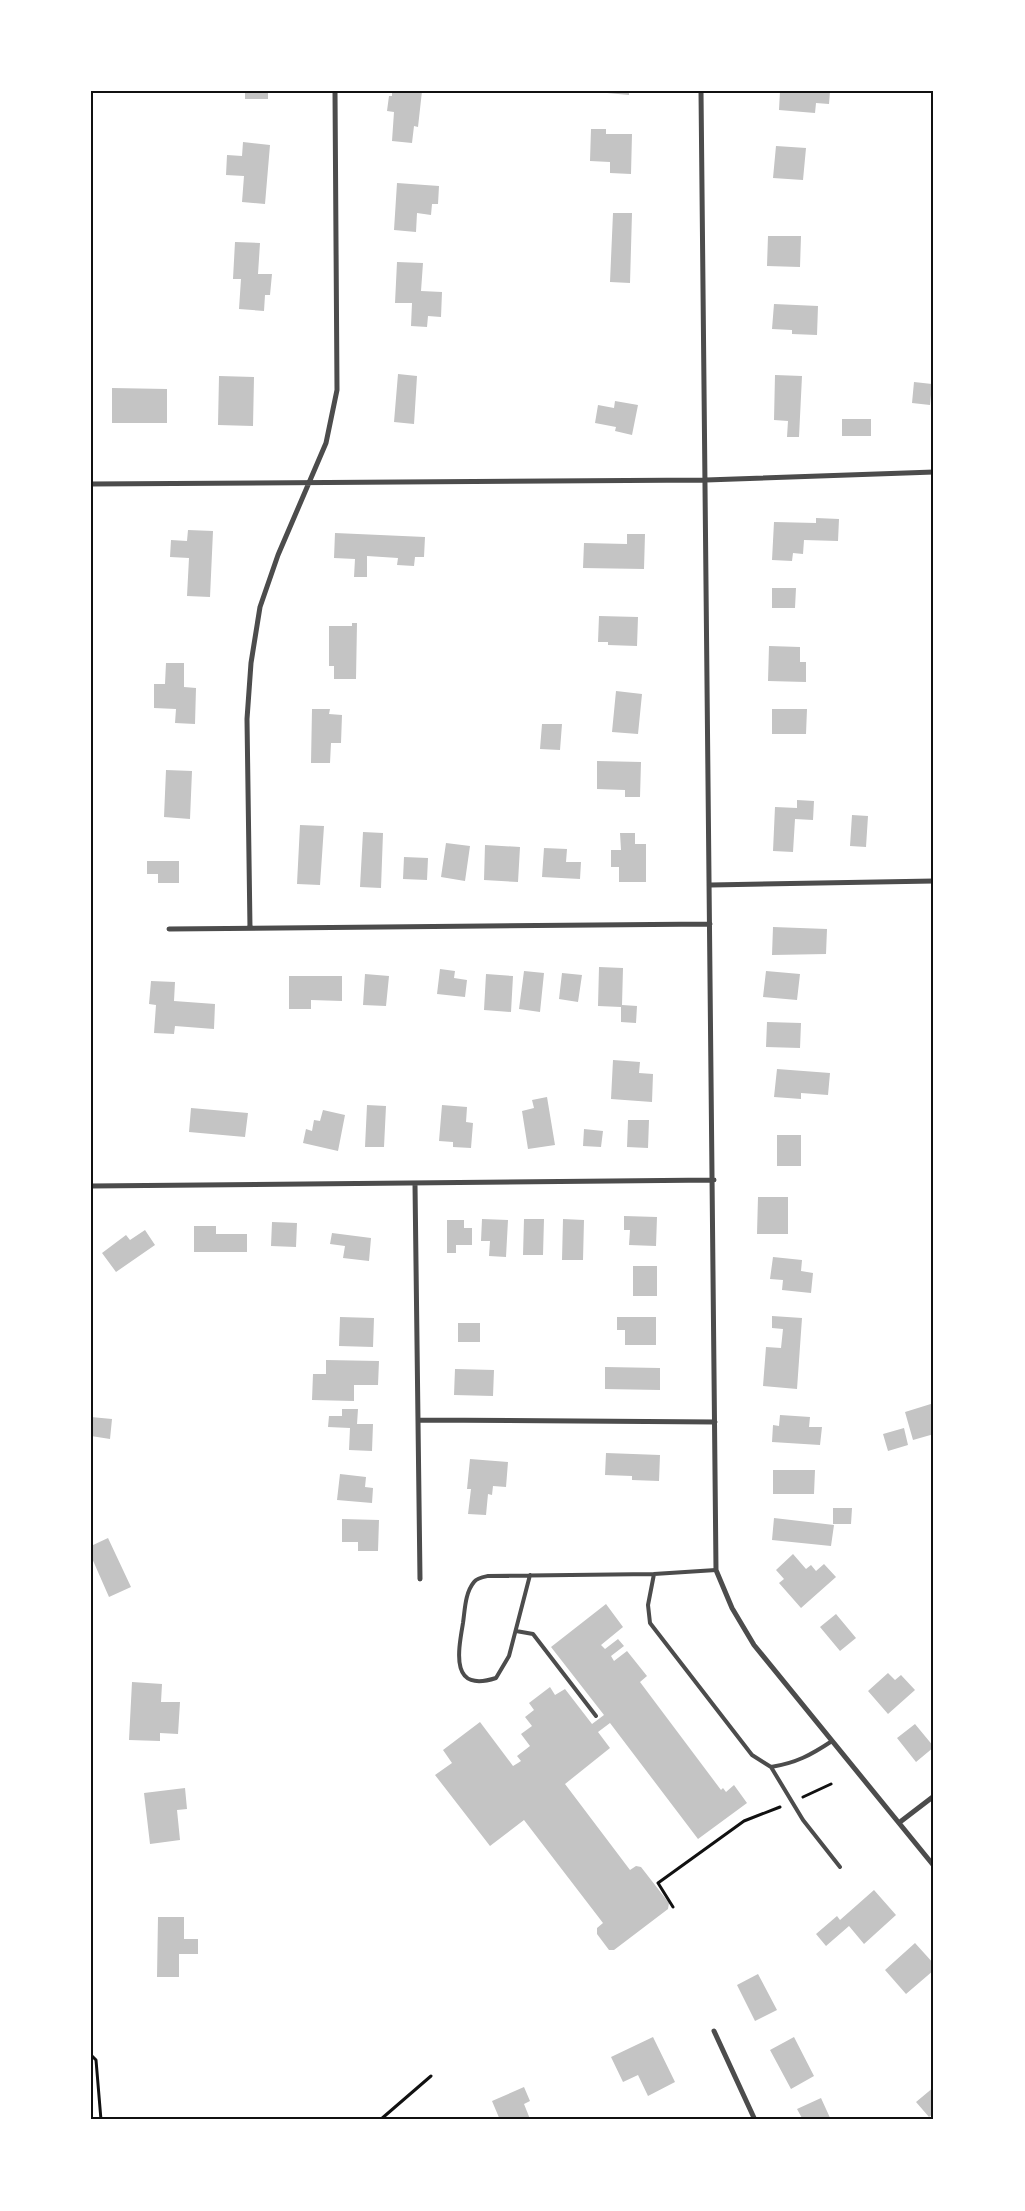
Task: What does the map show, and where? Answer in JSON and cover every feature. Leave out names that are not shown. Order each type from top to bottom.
[{"type":"street","points":[[250,928],[248,719],[251,663],[260,607],[278,555],[326,443],[337,390],[335,91]]},
{"type":"street","points":[[702,91],[714,1180],[716,1570],[732,1608],[754,1645],[934,1866]]},
{"type":"street","points":[[91,484],[706,480],[934,472]]},
{"type":"street","points":[[710,885],[934,882]]},
{"type":"street","points":[[169,929],[710,924]]},
{"type":"street","points":[[91,1186],[714,1180]]},
{"type":"street","points":[[415,1184],[420,1580]]},
{"type":"street","points":[[418,1420],[715,1422]]},
{"type":"street","points":[[900,1822],[934,1796]]},
{"type":"street","points":[[714,2031],[755,2120]]},
{"type":"lane","points":[[530,1575],[509,1656],[496,1678],[482,1682],[470,1679],[460,1670],[457,1655],[468,1592],[475,1580],[488,1576],[530,1575],[654,1574],[716,1570]]},
{"type":"lane","points":[[654,1574],[648,1605],[650,1623],[752,1756],[771,1767],[803,1820],[840,1868]]},
{"type":"lane","points":[[516,1631],[533,1634],[596,1716]]},
{"type":"lane","points":[[771,1767],[793,1763],[832,1741]]},
{"type":"path","points":[[803,1797],[831,1784]]},
{"type":"path","points":[[673,1906],[658,1883],[744,1821],[780,1807]]},
{"type":"path","points":[[91,2055],[96,2060],[101,2120]]},
{"type":"path","points":[[380,2120],[431,2076]]},
{"type":"building","points":[[245,91],[268,91],[268,99],[245,99]]},
{"type":"building","points":[[392,91],[422,91],[418,127],[414,126],[412,143],[392,141],[394,112],[387,111],[389,96],[392,96]]},
{"type":"building","points":[[607,91],[629,91],[629,95],[607,93]]},
{"type":"building","points":[[780,91],[830,91],[829,104],[816,103],[815,113],[779,110]]},
{"type":"building","points":[[591,129],[606,129],[606,134],[632,134],[631,174],[610,173],[610,162],[590,161]]},
{"type":"building","points":[[243,142],[270,145],[265,204],[242,202],[244,176],[226,175],[227,155],[242,156]]},
{"type":"building","points":[[776,146],[806,148],[803,180],[773,178]]},
{"type":"building","points":[[397,183],[439,186],[438,204],[432,204],[431,215],[417,213],[416,232],[394,230]]},
{"type":"building","points":[[613,213],[632,213],[630,283],[610,282]]},
{"type":"building","points":[[768,236],[801,236],[800,267],[767,266]]},
{"type":"building","points":[[235,242],[260,243],[258,274],[272,274],[270,295],[265,295],[264,311],[239,309],[241,279],[233,279]]},
{"type":"building","points":[[397,262],[423,263],[421,291],[442,292],[441,317],[428,316],[427,327],[411,326],[412,303],[395,303]]},
{"type":"building","points":[[774,304],[818,306],[817,335],[792,334],[792,330],[772,329]]},
{"type":"building","points":[[398,374],[417,376],[414,424],[394,422]]},
{"type":"building","points":[[775,375],[802,376],[799,437],[787,437],[788,421],[774,420]]},
{"type":"building","points":[[219,376],[254,377],[253,426],[218,425]]},
{"type":"building","points":[[914,382],[932,384],[930,405],[912,403]]},
{"type":"building","points":[[112,388],[167,389],[167,423],[112,423]]},
{"type":"building","points":[[615,401],[638,405],[632,435],[615,431],[616,427],[595,423],[598,405],[614,408]]},
{"type":"building","points":[[842,419],[871,419],[871,436],[842,436]]},
{"type":"building","points":[[816,518],[839,519],[838,541],[804,540],[803,554],[793,553],[792,561],[772,560],[774,522],[816,523]]},
{"type":"building","points":[[188,530],[213,531],[210,597],[187,596],[189,558],[170,557],[171,540],[187,541]]},
{"type":"building","points":[[335,533],[425,537],[424,557],[415,557],[414,566],[397,565],[398,558],[367,556],[367,577],[354,577],[355,559],[334,558]]},
{"type":"building","points":[[627,534],[645,534],[644,569],[583,568],[584,543],[627,544]]},
{"type":"building","points":[[772,588],[796,588],[795,608],[772,608]]},
{"type":"building","points":[[599,616],[638,617],[637,646],[608,645],[608,642],[598,642]]},
{"type":"building","points":[[352,623],[357,623],[356,679],[334,679],[334,666],[329,666],[329,626],[352,626]]},
{"type":"building","points":[[769,646],[800,647],[800,662],[806,662],[806,682],[768,681]]},
{"type":"building","points":[[166,663],[184,663],[184,687],[196,688],[195,724],[175,723],[176,709],[154,708],[154,684],[165,684]]},
{"type":"building","points":[[616,691],[642,694],[638,734],[612,732]]},
{"type":"building","points":[[312,709],[330,709],[329,714],[342,715],[341,743],[331,743],[330,763],[311,763]]},
{"type":"building","points":[[772,709],[807,709],[806,734],[772,734]]},
{"type":"building","points":[[542,724],[562,724],[560,750],[540,749]]},
{"type":"building","points":[[597,761],[641,762],[640,797],[625,797],[625,790],[597,789]]},
{"type":"building","points":[[166,770],[192,771],[190,819],[164,817]]},
{"type":"building","points":[[797,800],[814,801],[813,820],[795,819],[793,852],[773,851],[775,807],[797,808]]},
{"type":"building","points":[[852,815],[868,816],[866,847],[850,846]]},
{"type":"building","points":[[300,825],[324,826],[320,885],[297,884]]},
{"type":"building","points":[[363,832],[383,833],[381,888],[360,887]]},
{"type":"building","points":[[620,833],[635,833],[635,844],[646,844],[646,882],[619,882],[619,867],[611,867],[611,850],[621,850]]},
{"type":"building","points":[[446,843],[470,846],[465,881],[441,877]]},
{"type":"building","points":[[485,845],[520,847],[518,882],[484,880]]},
{"type":"building","points":[[544,848],[567,849],[566,862],[581,862],[580,879],[542,877]]},
{"type":"building","points":[[404,857],[428,858],[427,880],[403,879]]},
{"type":"building","points":[[147,861],[179,861],[179,883],[158,883],[158,874],[147,874]]},
{"type":"building","points":[[773,927],[827,929],[826,954],[772,955]]},
{"type":"building","points":[[599,967],[623,968],[622,1005],[637,1006],[636,1023],[621,1022],[621,1007],[598,1006]]},
{"type":"building","points":[[440,969],[455,971],[454,978],[467,980],[465,997],[437,994]]},
{"type":"building","points":[[524,971],[544,973],[540,1012],[519,1009]]},
{"type":"building","points":[[766,971],[800,974],[797,1000],[763,997]]},
{"type":"building","points":[[562,973],[582,975],[578,1002],[559,999]]},
{"type":"building","points":[[365,974],[389,976],[386,1006],[363,1005]]},
{"type":"building","points":[[486,974],[513,976],[511,1012],[484,1010]]},
{"type":"building","points":[[289,976],[342,976],[342,1001],[311,1000],[311,1009],[289,1009]]},
{"type":"building","points":[[151,981],[175,982],[174,1001],[215,1004],[214,1029],[175,1026],[174,1034],[154,1033],[156,1005],[149,1004]]},
{"type":"building","points":[[767,1022],[801,1023],[800,1048],[766,1047]]},
{"type":"building","points":[[613,1060],[640,1062],[639,1073],[653,1074],[652,1102],[611,1099]]},
{"type":"building","points":[[777,1069],[830,1073],[828,1095],[801,1093],[801,1099],[774,1097]]},
{"type":"building","points":[[547,1097],[555,1145],[528,1149],[522,1111],[534,1108],[532,1100]]},
{"type":"building","points":[[367,1105],[386,1106],[384,1147],[365,1147]]},
{"type":"building","points":[[442,1105],[467,1107],[466,1122],[473,1123],[471,1148],[453,1147],[453,1142],[439,1141]]},
{"type":"building","points":[[191,1108],[248,1113],[245,1137],[189,1132]]},
{"type":"building","points":[[323,1110],[345,1115],[338,1151],[303,1143],[306,1129],[312,1131],[314,1120],[320,1121]]},
{"type":"building","points":[[628,1120],[649,1120],[648,1148],[627,1147]]},
{"type":"building","points":[[584,1129],[603,1131],[601,1147],[583,1146]]},
{"type":"building","points":[[777,1135],[801,1135],[801,1166],[777,1166]]},
{"type":"building","points":[[758,1197],[788,1197],[788,1234],[757,1234]]},
{"type":"building","points":[[624,1216],[657,1217],[656,1246],[629,1245],[630,1230],[624,1230]]},
{"type":"building","points":[[482,1219],[508,1220],[506,1257],[489,1256],[490,1241],[481,1241]]},
{"type":"building","points":[[524,1219],[544,1219],[543,1255],[523,1255]]},
{"type":"building","points":[[563,1219],[584,1220],[583,1260],[562,1260]]},
{"type":"building","points":[[447,1220],[464,1220],[464,1228],[472,1228],[472,1245],[456,1245],[456,1253],[447,1253]]},
{"type":"building","points":[[272,1222],[297,1223],[296,1247],[271,1246]]},
{"type":"building","points":[[194,1226],[216,1226],[216,1234],[247,1234],[247,1252],[194,1252]]},
{"type":"building","points":[[145,1230],[155,1245],[116,1272],[102,1253],[126,1235],[130,1240]]},
{"type":"building","points":[[332,1233],[371,1238],[369,1261],[343,1258],[345,1246],[330,1244]]},
{"type":"building","points":[[773,1257],[802,1260],[801,1271],[813,1273],[811,1293],[782,1290],[783,1280],[770,1279]]},
{"type":"building","points":[[633,1266],[657,1266],[657,1296],[633,1296]]},
{"type":"building","points":[[772,1316],[802,1318],[797,1389],[763,1386],[766,1347],[781,1348],[783,1329],[772,1328]]},
{"type":"building","points":[[340,1317],[374,1318],[373,1347],[339,1346]]},
{"type":"building","points":[[617,1317],[656,1317],[656,1345],[625,1345],[625,1330],[617,1330]]},
{"type":"building","points":[[458,1323],[480,1323],[480,1342],[458,1342]]},
{"type":"building","points":[[326,1360],[379,1361],[378,1385],[354,1385],[354,1401],[312,1400],[313,1374],[326,1374]]},
{"type":"building","points":[[605,1367],[660,1368],[660,1390],[605,1389]]},
{"type":"building","points":[[455,1369],[494,1370],[493,1396],[454,1395]]},
{"type":"building","points":[[934,1403],[934,1434],[913,1440],[905,1412]]},
{"type":"building","points":[[342,1409],[358,1409],[357,1424],[373,1424],[372,1451],[349,1450],[350,1428],[328,1427],[329,1416],[342,1416]]},
{"type":"building","points":[[780,1415],[810,1417],[809,1427],[822,1427],[820,1445],[772,1442],[773,1425],[779,1426]]},
{"type":"building","points":[[91,1417],[112,1419],[110,1439],[91,1436]]},
{"type":"building","points":[[904,1428],[908,1445],[888,1451],[883,1434]]},
{"type":"building","points":[[606,1453],[660,1455],[659,1481],[632,1480],[632,1476],[605,1475]]},
{"type":"building","points":[[470,1459],[508,1462],[506,1487],[493,1486],[492,1495],[488,1494],[486,1515],[468,1514],[471,1489],[467,1489]]},
{"type":"building","points":[[773,1470],[815,1470],[814,1494],[773,1494]]},
{"type":"building","points":[[340,1474],[366,1477],[365,1487],[373,1488],[372,1503],[337,1500]]},
{"type":"building","points":[[833,1508],[852,1508],[851,1524],[833,1524]]},
{"type":"building","points":[[774,1518],[834,1525],[831,1546],[772,1540]]},
{"type":"building","points":[[342,1519],[379,1520],[378,1551],[358,1551],[358,1542],[342,1542]]},
{"type":"building","points":[[108,1538],[131,1587],[109,1597],[91,1556],[91,1546]]},
{"type":"building","points":[[793,1554],[806,1569],[811,1565],[816,1571],[824,1564],[836,1577],[801,1608],[779,1583],[784,1579],[776,1570]]},
{"type":"building","points":[[606,1604],[623,1627],[601,1645],[605,1649],[618,1639],[624,1646],[611,1656],[614,1661],[627,1651],[647,1676],[640,1682],[721,1790],[723,1788],[726,1792],[734,1785],[747,1803],[698,1839],[610,1723],[598,1732],[610,1748],[565,1784],[630,1870],[636,1866],[641,1867],[669,1903],[668,1909],[614,1950],[609,1950],[597,1934],[597,1928],[603,1923],[524,1820],[490,1846],[435,1775],[452,1763],[443,1750],[480,1722],[513,1766],[521,1761],[517,1756],[530,1746],[521,1734],[532,1726],[525,1717],[534,1710],[529,1703],[550,1687],[555,1695],[565,1689],[592,1724],[604,1715],[551,1647]]},
{"type":"building","points":[[836,1614],[856,1638],[840,1651],[820,1627]]},
{"type":"building","points":[[888,1673],[895,1680],[901,1675],[915,1690],[888,1714],[868,1691]]},
{"type":"building","points":[[132,1682],[162,1684],[161,1702],[180,1702],[178,1734],[160,1733],[160,1741],[129,1740]]},
{"type":"building","points":[[915,1724],[934,1747],[916,1762],[897,1738]]},
{"type":"building","points":[[185,1788],[187,1809],[177,1810],[180,1840],[150,1844],[144,1793]]},
{"type":"building","points":[[874,1890],[896,1915],[864,1944],[849,1926],[826,1946],[816,1934],[837,1916],[840,1920]]},
{"type":"building","points":[[158,1917],[184,1917],[184,1939],[198,1939],[198,1954],[179,1954],[179,1977],[157,1977]]},
{"type":"building","points":[[915,1943],[934,1964],[934,1970],[906,1994],[885,1970]]},
{"type":"building","points":[[758,1974],[777,2010],[755,2021],[737,1985]]},
{"type":"building","points":[[653,2037],[675,2082],[648,2096],[638,2075],[623,2082],[611,2057]]},
{"type":"building","points":[[794,2037],[814,2076],[791,2089],[770,2050]]},
{"type":"building","points":[[524,2087],[530,2101],[524,2104],[530,2119],[500,2120],[492,2101]]},
{"type":"building","points":[[934,2087],[934,2113],[929,2117],[916,2102]]},
{"type":"building","points":[[821,2098],[831,2120],[803,2120],[797,2109]]}]
